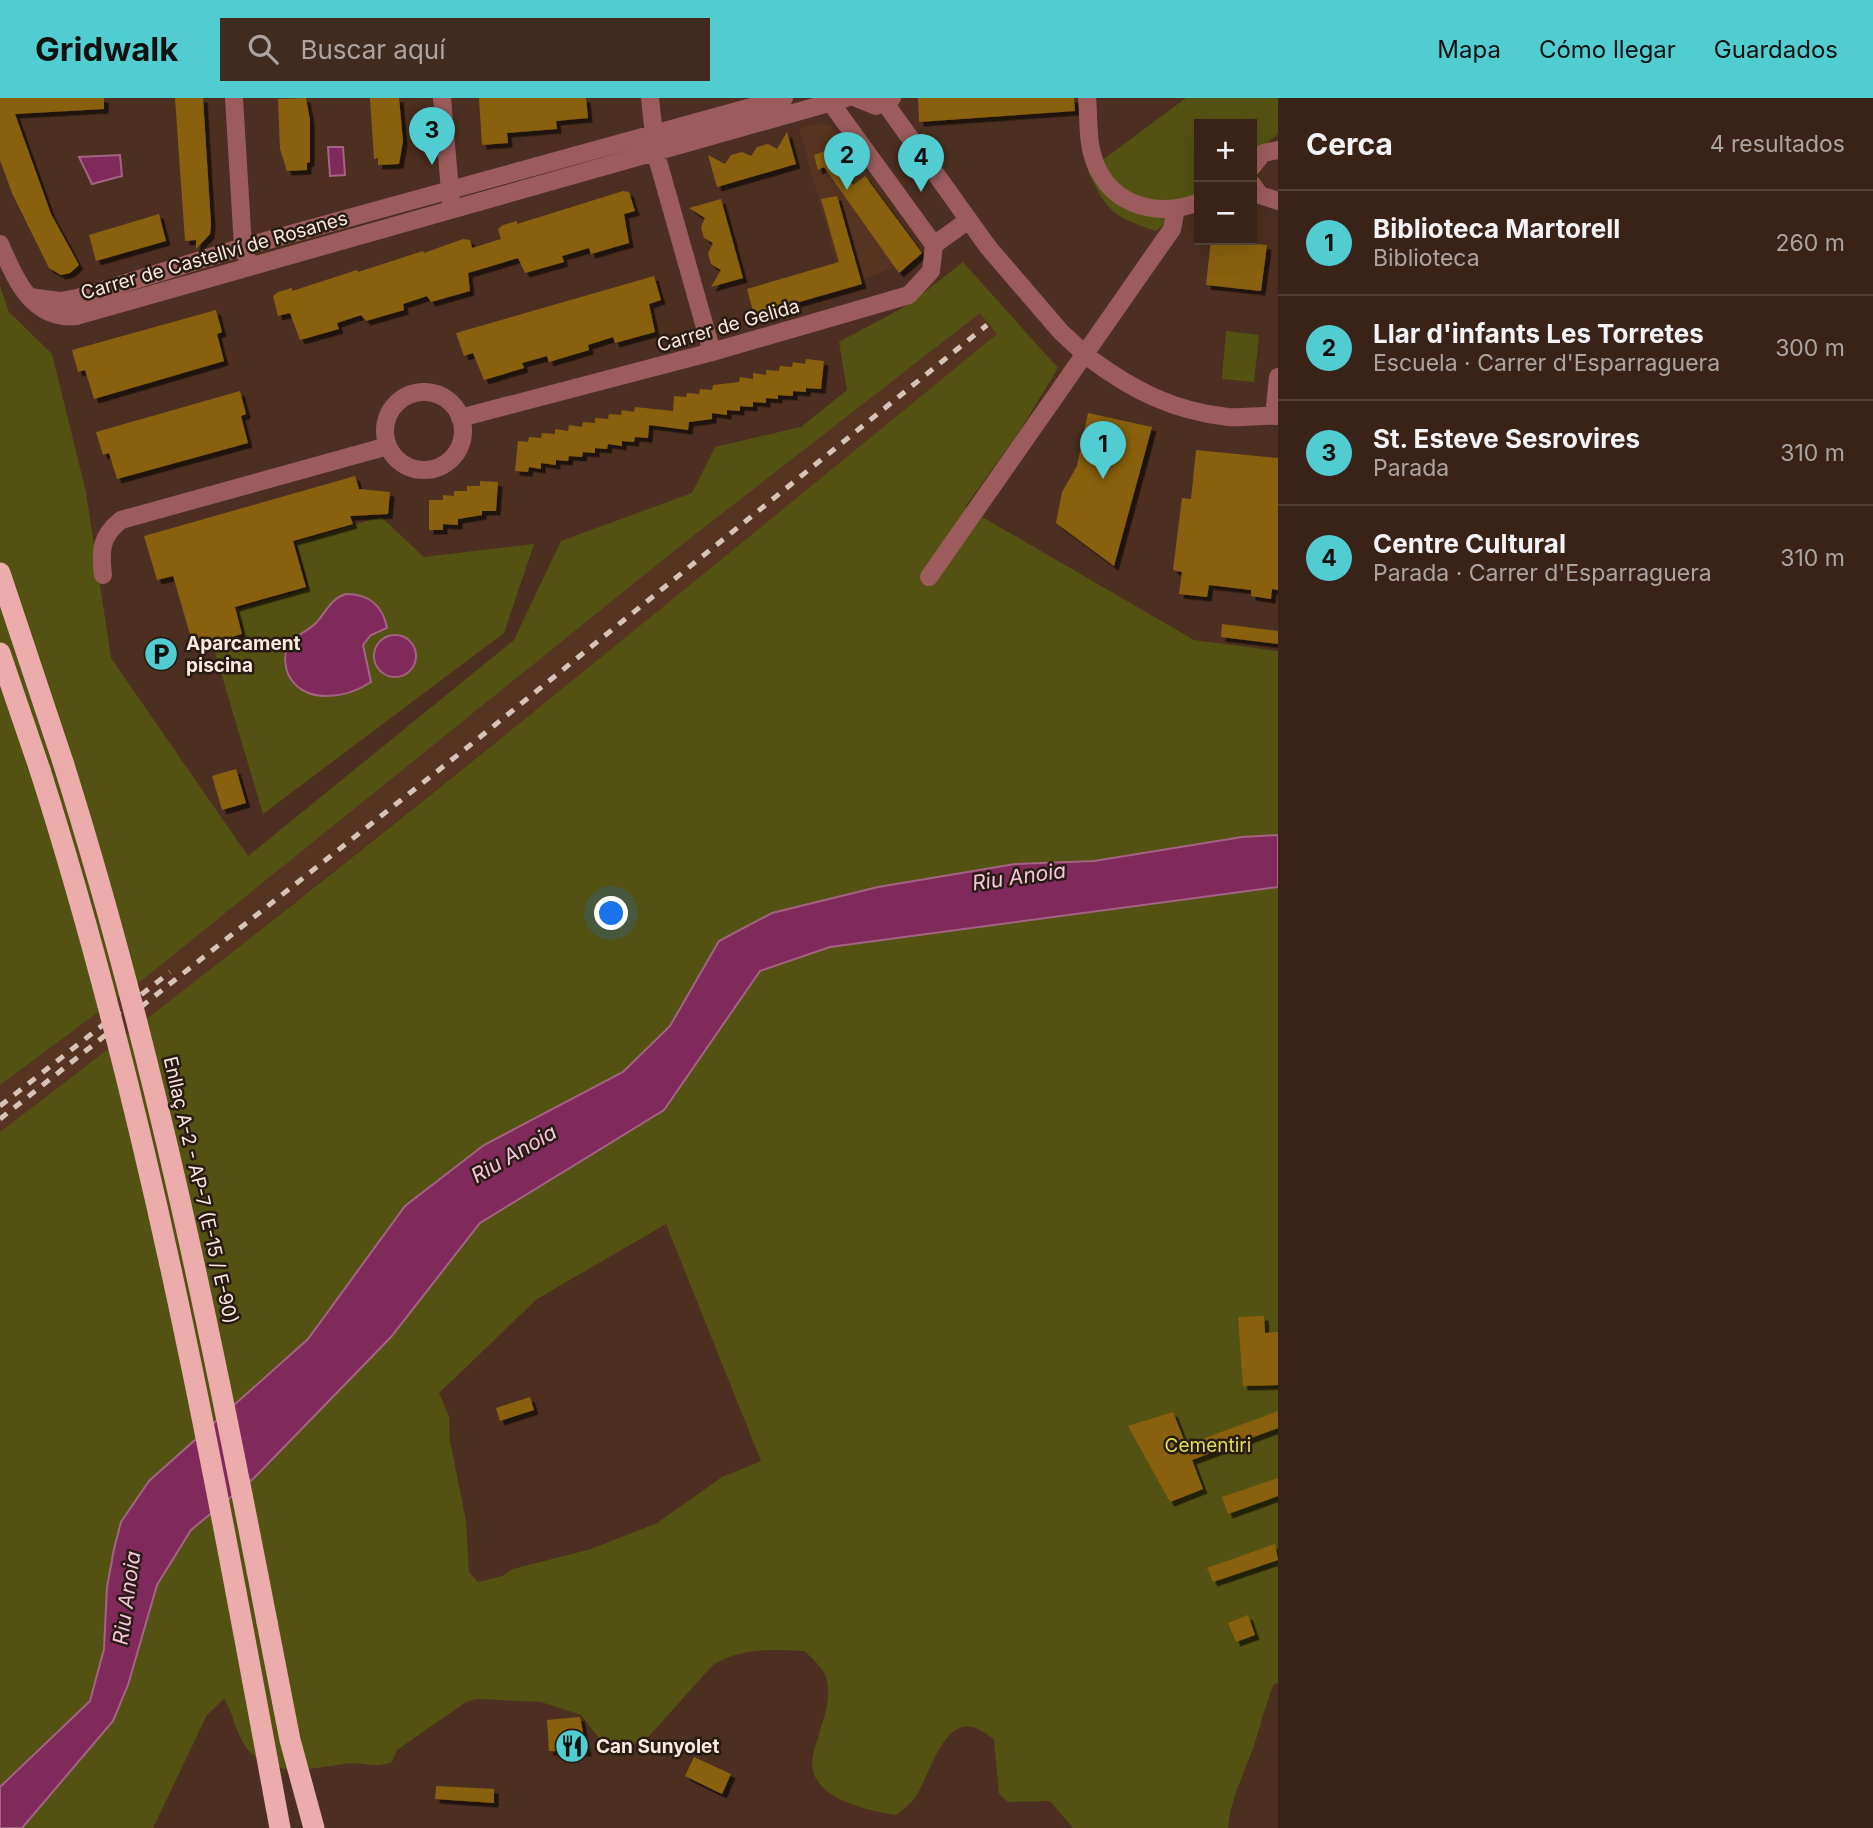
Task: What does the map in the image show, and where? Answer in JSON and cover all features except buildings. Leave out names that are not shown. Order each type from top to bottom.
[{"type":"highway","name":"Enllaç A-2 - AP-7 (E-15 / E-90)","points":[[0,573],[63,762],[123,963],[174,1167],[216,1361],[290,1740],[314,1828]]},
{"type":"highway","points":[[0,653],[40,770],[85,920],[148,1166],[195,1383],[280,1828]]},
{"type":"street","points":[[234,98],[243,247],[250,267]]},
{"type":"street","points":[[442,98],[451,201]]},
{"type":"street","points":[[650,98],[656,154],[712,352]]},
{"type":"street","name":"Carrer de Castellví de Rosanes","points":[[29,297],[50,315],[76,316],[250,267],[652,135],[785,98]]},
{"type":"street","points":[[856,98],[867,105],[889,101],[967,221],[988,247],[1061,332],[1126,386],[1186,410],[1227,416],[1276,416],[1278,377]]},
{"type":"street","points":[[1087,98],[1092,153],[1106,184],[1127,202],[1158,211],[1194,203]]},
{"type":"street","points":[[838,101],[934,245],[967,221]]},
{"type":"street","name":"Carrer de Castellví de Rosanes","points":[[29,297],[60,301],[77,298],[243,247],[656,154],[838,101]]},
{"type":"street","points":[[1257,160],[1263,153],[1278,150]]},
{"type":"street","points":[[1257,191],[1260,195],[1278,201]]},
{"type":"street","points":[[929,577],[1172,229],[1176,209]]},
{"type":"street","points":[[0,244],[29,297]]},
{"type":"street","name":"Carrer de Gelida","points":[[460,418],[712,352],[909,295],[931,271],[934,245]]},
{"type":"street","points":[[434,394],[454,407],[460,418],[460,444],[444,464],[418,469],[406,466],[388,446],[386,422],[399,401],[409,395],[434,394]]},
{"type":"street","points":[[103,575],[103,540],[121,520],[388,446]]},
{"type":"shaded area","points":[[820,123],[831,126],[923,253],[922,256],[867,278],[848,291],[844,290],[799,128]]},
{"type":"shaded area","points":[[980,312],[997,334],[613,648],[157,1012],[0,1132],[0,1085],[146,977],[674,551]]},
{"type":"green space","points":[[1186,98],[1278,98],[1278,134],[1257,151],[1257,119],[1194,119],[1194,200],[1156,231],[1113,211],[1101,196],[1088,171]]},
{"type":"green space","points":[[963,262],[1058,368],[1019,432],[965,507],[1194,640],[1278,651],[1278,835],[1242,837],[1094,861],[1015,864],[719,941],[670,1026],[623,1072],[484,1145],[405,1206],[308,1339],[149,1481],[121,1522],[107,1587],[104,1649],[90,1701],[0,1787],[0,1132],[378,837],[997,334],[980,313],[674,551],[146,977],[0,1085],[0,286],[9,312],[52,354],[86,492],[111,658],[248,856],[514,640],[561,541],[692,493],[715,447],[801,427],[847,390],[839,342],[908,305]]},
{"type":"green space","points":[[1226,331],[1259,335],[1254,382],[1222,379]]},
{"type":"green space","points":[[381,517],[424,557],[534,544],[504,633],[263,814],[213,646],[244,636],[237,609],[309,588],[296,542]]},
{"type":"green space","name":"Cementiri","points":[[1278,887],[1278,1683],[1274,1684],[1268,1701],[1235,1797],[1228,1828],[1073,1828],[1050,1801],[1008,1802],[999,1794],[994,1740],[978,1729],[965,1727],[954,1731],[944,1741],[916,1796],[896,1815],[848,1803],[826,1790],[813,1771],[814,1752],[828,1701],[826,1676],[804,1651],[781,1650],[734,1655],[713,1665],[650,1735],[627,1746],[601,1741],[581,1715],[541,1702],[478,1699],[466,1702],[397,1750],[392,1762],[380,1765],[350,1763],[308,1769],[283,1769],[261,1761],[251,1753],[242,1741],[224,1699],[207,1715],[153,1828],[22,1828],[113,1721],[124,1697],[157,1585],[191,1530],[254,1478],[391,1337],[480,1223],[664,1110],[760,971],[830,947]],"holes":[[[666,1224],[761,1461],[722,1477],[657,1523],[591,1549],[513,1569],[502,1576],[478,1582],[469,1572],[466,1521],[450,1441],[449,1416],[439,1393],[537,1299]]]},
{"type":"water","points":[[328,147],[343,147],[345,175],[330,176]]},
{"type":"water","points":[[120,155],[122,176],[92,184],[79,157]]},
{"type":"water","points":[[346,594],[362,596],[374,603],[385,620],[387,628],[371,635],[363,645],[371,682],[338,695],[315,695],[304,691],[288,674],[285,661],[287,648],[292,640],[316,623],[332,602]]},
{"type":"water","points":[[395,635],[410,641],[416,656],[410,671],[395,677],[380,671],[374,656],[380,641]]},
{"type":"water","name":"Riu Anoia","points":[[1278,835],[1278,887],[830,947],[760,971],[664,1110],[480,1223],[391,1337],[254,1478],[191,1530],[157,1585],[128,1685],[113,1721],[22,1828],[0,1828],[0,1787],[90,1701],[104,1649],[107,1587],[121,1522],[149,1481],[308,1339],[405,1206],[484,1145],[623,1072],[670,1026],[719,941],[772,913],[878,887],[1015,864],[1094,861],[1242,837]]},
{"type":"railway","points":[[0,1119],[469,746],[987,325]]},
{"type":"railway","points":[[0,1106],[170,972]]},
{"type":"place","name":"St. Esteve Sesrovires","points":[[432,165]]},
{"type":"place","name":"Llar d'infants Les Torretes","points":[[847,190]]},
{"type":"place","name":"Centre Cultural","points":[[921,192]]},
{"type":"place","name":"Biblioteca Martorell","points":[[1103,479]]},
{"type":"place","name":"Aparcament piscina","points":[[161,654]]},
{"type":"place","name":"Can Sunyolet","points":[[572,1746]]}]
